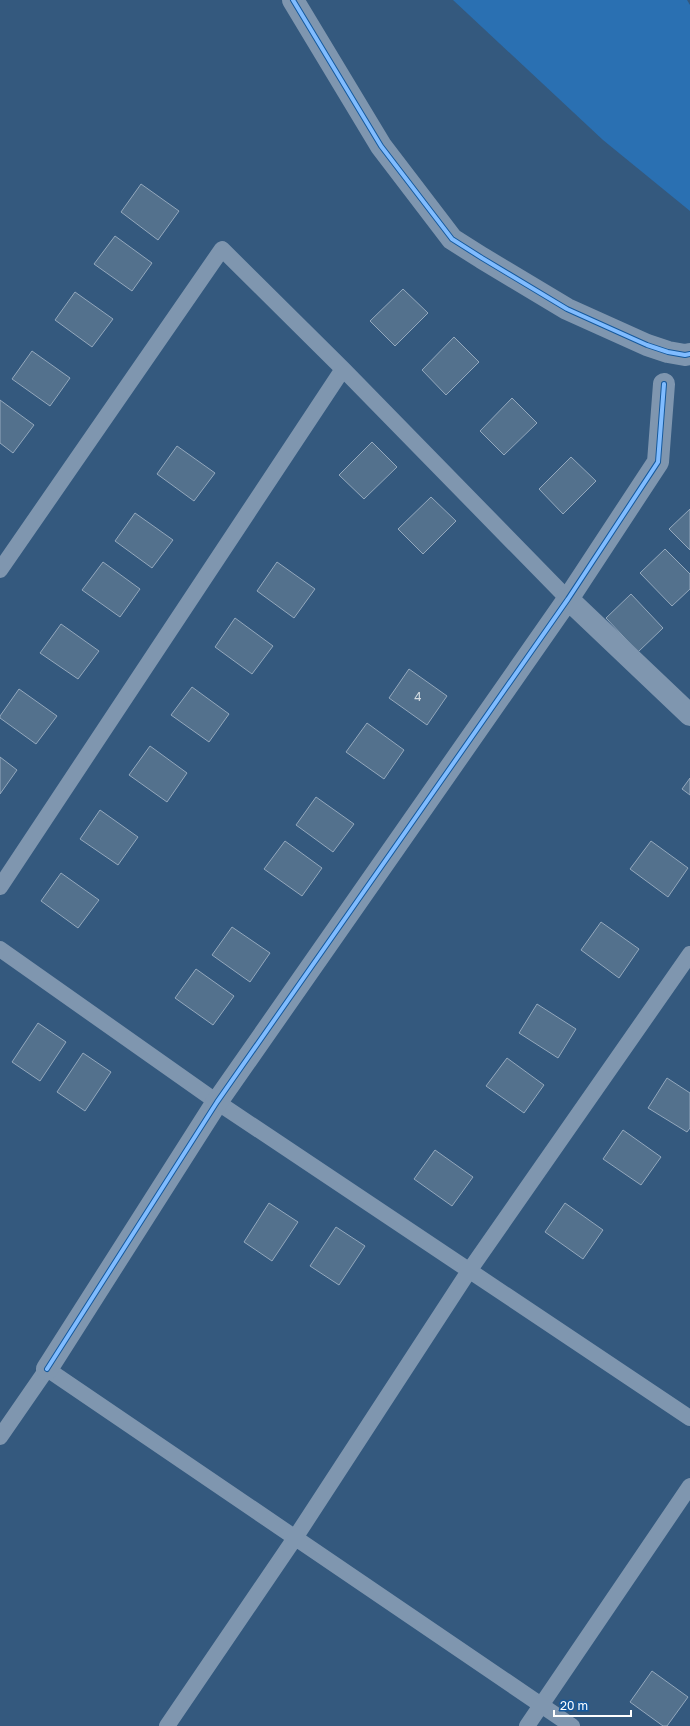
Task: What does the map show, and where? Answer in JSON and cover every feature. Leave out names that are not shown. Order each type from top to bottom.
[{"type":"street","points":[[293,0],[381,146],[452,239],[567,309],[647,345],[668,352],[684,355],[690,354]]},
{"type":"street","points":[[47,1369],[217,1102],[568,599],[658,462],[664,384]]},
{"type":"street","points":[[568,599],[690,715]]},
{"type":"lane","points":[[0,570],[222,249],[343,369],[568,599]]},
{"type":"lane","points":[[0,887],[343,369]]},
{"type":"lane","points":[[0,949],[217,1102],[690,1418]]},
{"type":"lane","points":[[167,1726],[295,1538],[470,1270],[690,954]]},
{"type":"lane","points":[[0,1437],[47,1369],[542,1704],[572,1726]]},
{"type":"lane","points":[[526,1726],[690,1486]]},
{"type":"shaded area","points":[[453,0],[687,0],[690,5],[690,211],[603,140]]},
{"type":"building","points":[[141,184],[179,211],[158,240],[121,212]]},
{"type":"building","points":[[115,236],[152,263],[132,291],[94,264]]},
{"type":"building","points":[[403,289],[428,313],[395,346],[370,321]]},
{"type":"building","points":[[75,292],[113,319],[92,347],[55,320]]},
{"type":"building","points":[[454,337],[479,362],[446,395],[422,370]]},
{"type":"building","points":[[32,351],[70,378],[50,406],[12,379]]},
{"type":"building","points":[[512,398],[537,423],[504,455],[480,431]]},
{"type":"building","points":[[0,400],[34,425],[13,453],[0,443]]},
{"type":"building","points":[[372,442],[397,467],[364,499],[339,475]]},
{"type":"building","points":[[177,446],[215,473],[194,501],[157,474]]},
{"type":"building","points":[[571,457],[596,481],[563,514],[539,489]]},
{"type":"building","points":[[431,497],[456,521],[423,554],[398,529]]},
{"type":"building","points":[[690,509],[690,550],[669,529]]},
{"type":"building","points":[[135,513],[173,540],[152,568],[115,541]]},
{"type":"building","points":[[665,549],[690,574],[690,589],[672,606],[640,573]]},
{"type":"building","points":[[103,562],[140,589],[120,617],[82,590]]},
{"type":"building","points":[[277,562],[315,589],[294,618],[257,591]]},
{"type":"building","points":[[631,594],[663,628],[638,652],[606,618]]},
{"type":"building","points":[[235,618],[273,646],[252,674],[215,647]]},
{"type":"building","points":[[61,624],[99,651],[78,679],[40,653]]},
{"type":"building","points":[[409,669],[447,696],[427,725],[389,698]]},
{"type":"building","points":[[192,687],[229,714],[209,742],[171,715]]},
{"type":"building","points":[[19,689],[57,716],[36,744],[0,718]]},
{"type":"building","points":[[367,723],[404,750],[384,779],[346,752]]},
{"type":"building","points":[[150,746],[187,773],[167,802],[129,775]]},
{"type":"building","points":[[0,757],[17,770],[0,794]]},
{"type":"building","points":[[690,778],[690,795],[682,789]]},
{"type":"building","points":[[316,797],[354,824],[333,852],[296,825]]},
{"type":"building","points":[[100,810],[138,837],[118,865],[80,839]]},
{"type":"building","points":[[285,841],[322,868],[302,896],[264,869]]},
{"type":"building","points":[[651,841],[688,868],[668,897],[630,869]]},
{"type":"building","points":[[61,873],[99,900],[78,928],[41,901]]},
{"type":"building","points":[[601,922],[639,949],[619,978],[581,950]]},
{"type":"building","points":[[232,927],[270,953],[250,982],[212,955]]},
{"type":"building","points":[[196,969],[234,996],[213,1025],[175,998]]},
{"type":"building","points":[[537,1004],[576,1029],[558,1058],[519,1033]]},
{"type":"building","points":[[38,1023],[66,1042],[40,1081],[12,1062]]},
{"type":"building","points":[[83,1053],[111,1072],[85,1111],[57,1092]]},
{"type":"building","points":[[507,1058],[544,1085],[524,1113],[486,1086]]},
{"type":"building","points":[[667,1078],[690,1093],[690,1128],[687,1132],[648,1108]]},
{"type":"building","points":[[623,1130],[661,1157],[641,1185],[603,1159]]},
{"type":"building","points":[[435,1150],[473,1177],[452,1206],[414,1179]]},
{"type":"building","points":[[269,1203],[298,1222],[272,1261],[244,1242]]},
{"type":"building","points":[[565,1203],[603,1230],[583,1259],[545,1232]]},
{"type":"building","points":[[336,1227],[365,1246],[339,1285],[310,1266]]},
{"type":"building","points":[[652,1671],[688,1697],[667,1726],[663,1726],[630,1702]]},
{"type":"cycle path","points":[[293,0],[381,146],[452,239],[567,309],[647,345],[668,352],[685,355],[690,354]]},
{"type":"cycle path","points":[[47,1369],[217,1102],[568,599],[658,462],[664,384]]}]
